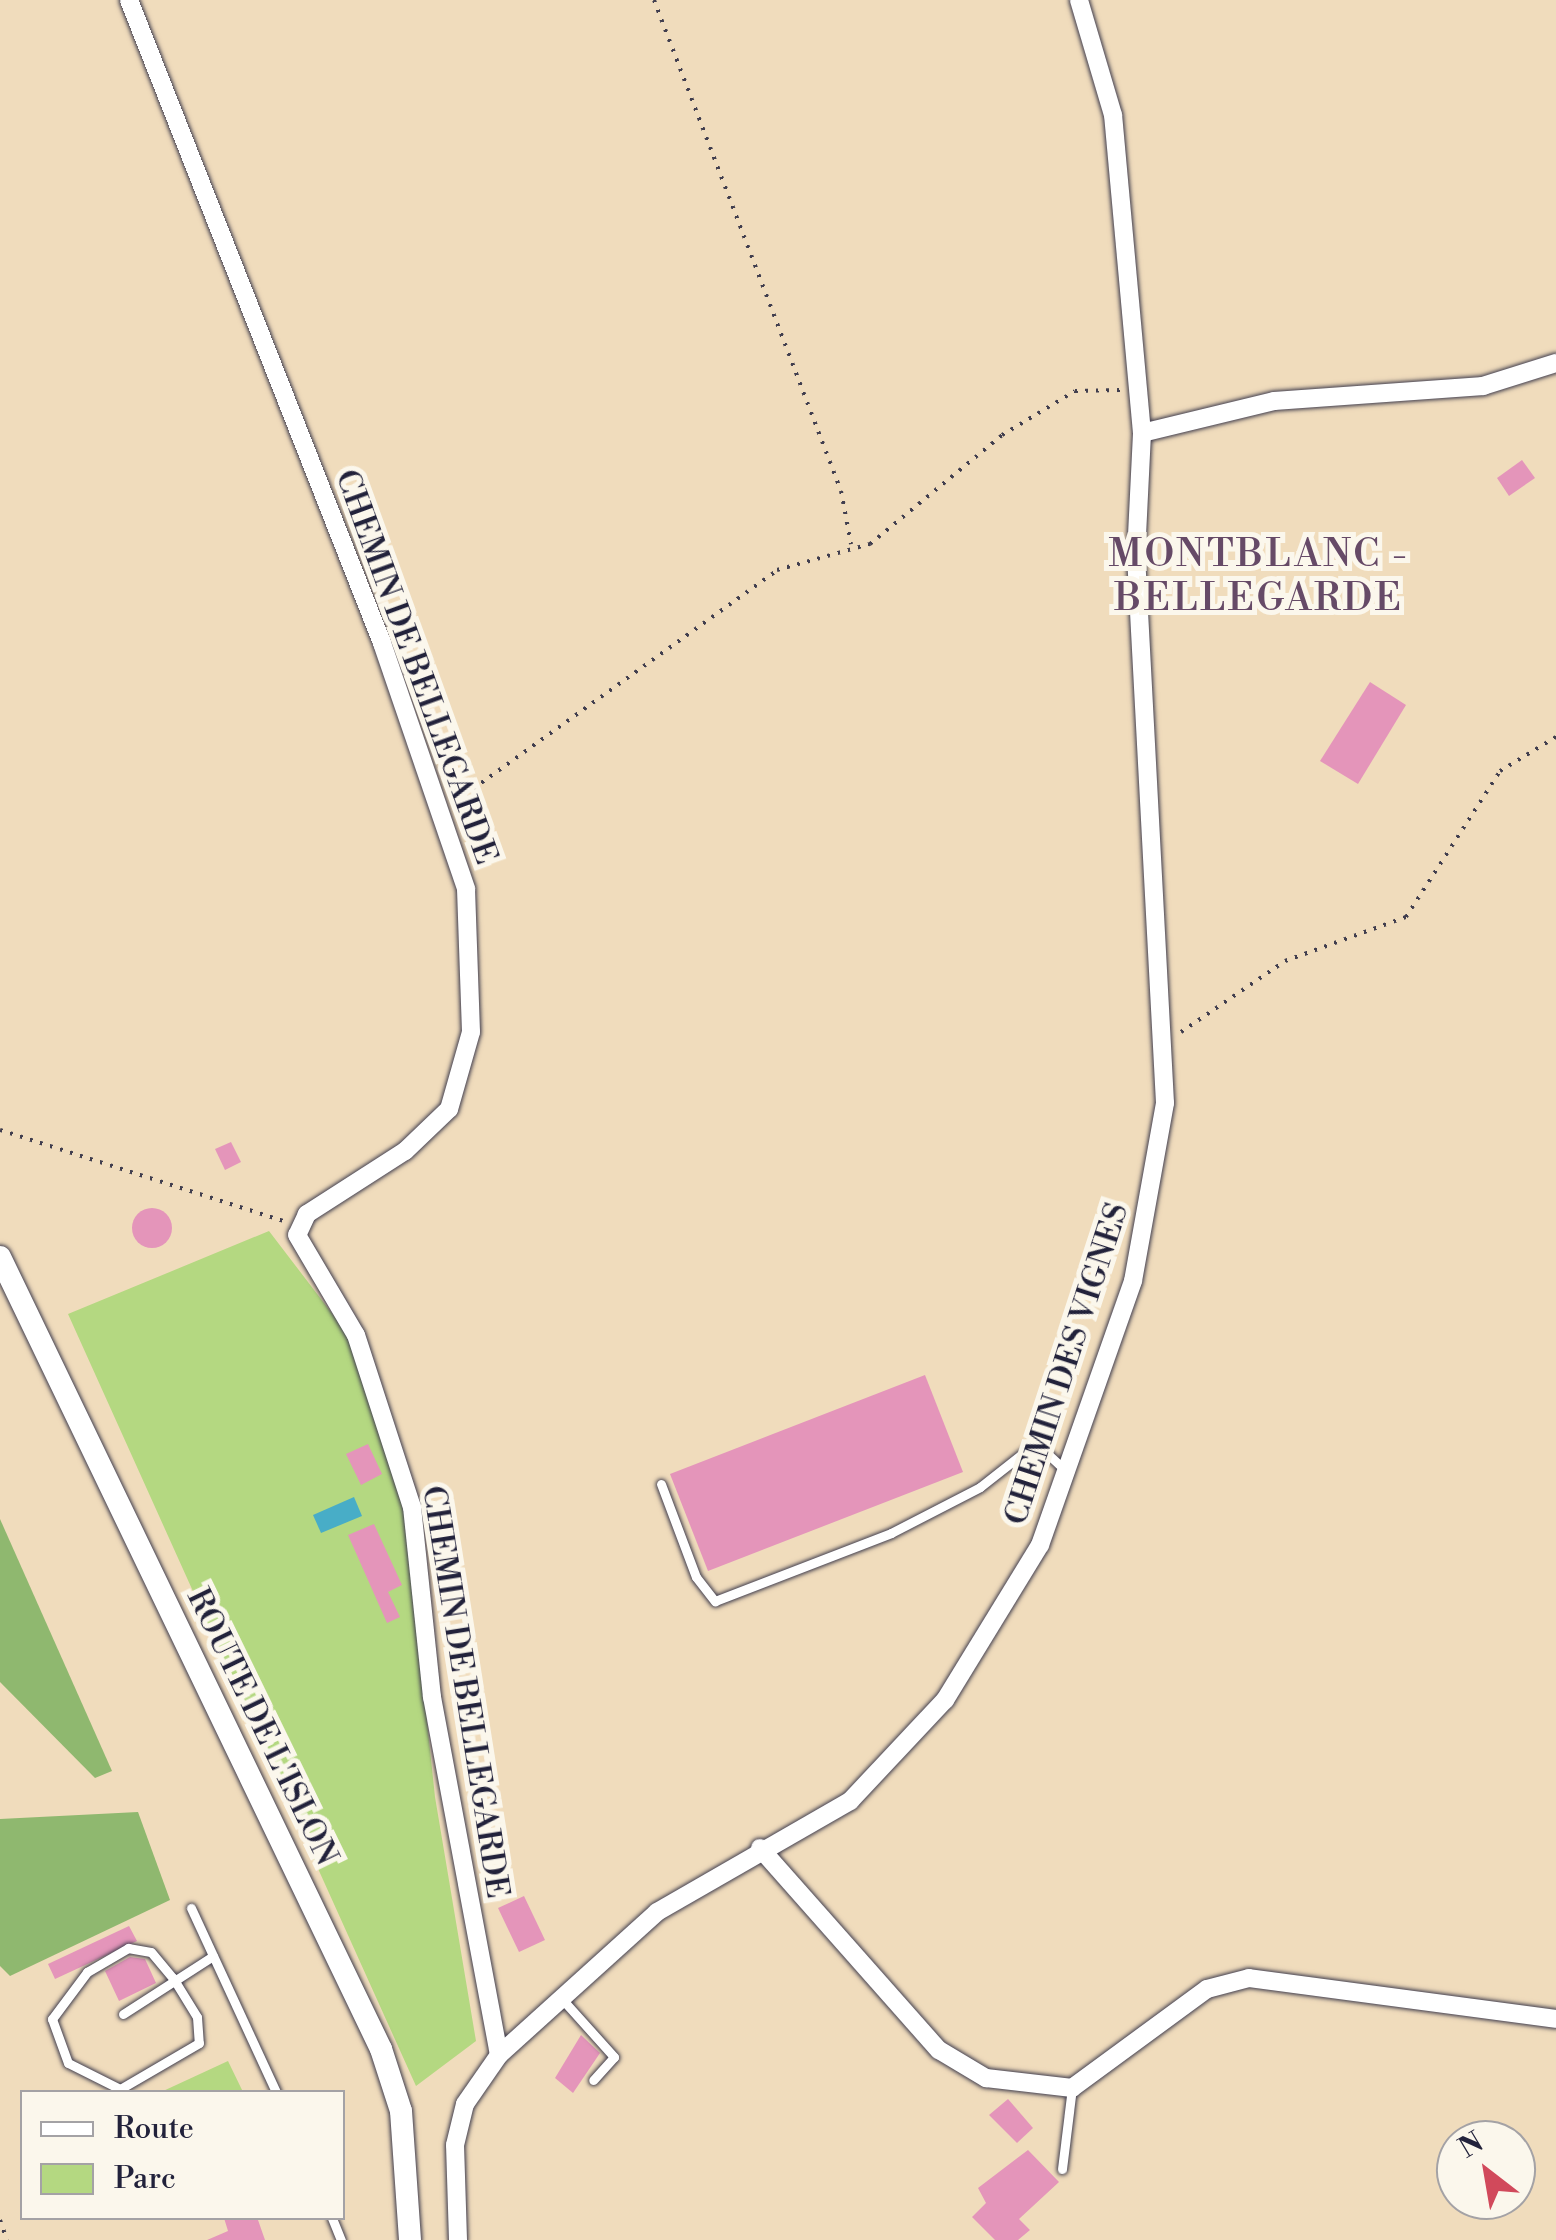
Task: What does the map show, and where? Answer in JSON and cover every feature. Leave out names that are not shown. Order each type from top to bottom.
[{"type":"street","name":"CHEMIN DE BELLEGARDE","points":[[128,0],[442,804],[472,932],[471,1032],[460,1085],[429,1132],[299,1227],[300,1248],[356,1335],[412,1507],[432,1698],[499,2055]]},
{"type":"street","name":"CHEMIN DES VIGNES","points":[[458,2240],[455,2144],[466,2104],[499,2055],[657,1912],[760,1848],[850,1800],[912,1744],[1040,1545],[1152,1210],[1163,1049],[1136,556],[1142,434],[1113,115],[1079,0]]},
{"type":"street","points":[[1142,434],[1274,401],[1483,386],[1556,362]]},
{"type":"street","name":"ROUTE DE L'ISLON","points":[[0,1256],[381,2050],[401,2110],[410,2240]]},
{"type":"street","points":[[760,1848],[939,2050],[986,2078],[1072,2088],[1208,1989],[1250,1978],[1556,2019]]},
{"type":"lane","points":[[661,1484],[696,1577],[715,1601],[891,1533],[980,1487],[1036,1443],[1067,1472]]},
{"type":"lane","points":[[191,1908],[275,2090]]},
{"type":"lane","points":[[128,1948],[151,1952],[174,1978],[197,2017],[198,2043],[188,2058],[120,2089],[68,2062],[52,2020],[87,1972],[128,1948]]},
{"type":"lane","points":[[122,2014],[213,1956]]},
{"type":"lane","points":[[560,1996],[614,2057],[593,2080]]},
{"type":"lane","points":[[1062,2169],[1072,2088]]},
{"type":"path","points":[[654,0],[841,491],[851,544]]},
{"type":"path","points":[[442,804],[466,799],[777,570],[851,544],[870,544],[1002,435],[1075,391],[1138,390]]},
{"type":"path","points":[[1163,1049],[1203,1011],[1285,961],[1406,917],[1500,771],[1556,737]]},
{"type":"path","points":[[0,1130],[299,1227]]},
{"type":"path","points":[[0,2220],[7,2240]]},
{"type":"green space","points":[[269,1231],[350,1337],[405,1514],[435,1797],[476,2041],[416,2086],[68,1314]]},
{"type":"green space","points":[[0,1519],[112,1771],[95,1778],[0,1682]]},
{"type":"green space","points":[[138,1812],[170,1900],[10,1976],[0,1966],[0,1819]]},
{"type":"green space","points":[[228,2061],[242,2090],[165,2090]]},
{"type":"water","points":[[354,1497],[362,1516],[321,1533],[313,1515]]},
{"type":"building","points":[[1522,460],[1535,478],[1509,496],[1497,478]]},
{"type":"building","points":[[1370,682],[1406,705],[1358,784],[1320,761]]},
{"type":"building","points":[[231,1142],[241,1162],[225,1170],[215,1149]]},
{"type":"building","points":[[152,1208],[166,1214],[172,1228],[166,1242],[152,1248],[138,1242],[132,1228],[138,1214]]},
{"type":"building","points":[[925,1375],[963,1472],[708,1571],[670,1474]]},
{"type":"building","points":[[368,1444],[382,1474],[361,1485],[346,1454]]},
{"type":"building","points":[[374,1524],[402,1585],[388,1592],[400,1617],[387,1623],[348,1535]]},
{"type":"building","points":[[524,1896],[545,1940],[519,1952],[498,1908]]},
{"type":"building","points":[[129,1926],[137,1941],[55,1979],[48,1964]]},
{"type":"building","points":[[130,1957],[145,1959],[156,1983],[119,2001],[105,1971]]},
{"type":"building","points":[[581,2035],[600,2053],[573,2093],[555,2078]]},
{"type":"building","points":[[1008,2099],[1033,2128],[1017,2143],[989,2115]]},
{"type":"building","points":[[1028,2150],[1059,2182],[1019,2219],[1030,2230],[1018,2240],[995,2240],[972,2217],[986,2203],[978,2188]]},
{"type":"building","points":[[225,2220],[258,2220],[265,2240],[207,2240],[228,2231]]},
{"type":"district","name":"MONTBLANC - BELLEGARDE","points":[[1259,577]]}]
